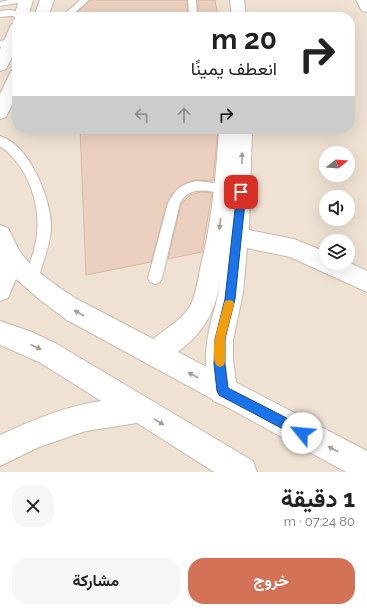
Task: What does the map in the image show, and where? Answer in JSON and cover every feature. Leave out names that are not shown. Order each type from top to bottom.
[{"type":"street","points":[[22,12],[25,0]]},
{"type":"street","points":[[43,12],[47,0]]},
{"type":"street","points":[[226,0],[227,12]]},
{"type":"street","points":[[237,0],[238,12]]},
{"type":"street","points":[[363,0],[367,8]]},
{"type":"street","points":[[4,52],[12,36]]},
{"type":"street","points":[[0,113],[12,86]]},
{"type":"street","points":[[155,354],[190,324],[199,313],[203,303],[215,256],[225,189],[228,134]]},
{"type":"street","points":[[223,391],[220,364],[220,339],[230,299],[238,237],[243,134]]},
{"type":"street","points":[[238,237],[294,248],[319,260]]},
{"type":"street","points":[[4,244],[21,269],[31,279],[56,299],[76,312],[367,467]]},
{"type":"street","points":[[0,290],[6,277],[4,244]]},
{"type":"street","points":[[341,270],[367,282]]},
{"type":"street","points":[[0,333],[23,341],[48,353],[242,472]]},
{"type":"street","points":[[0,451],[34,434],[86,417],[139,409]]},
{"type":"lane","points":[[0,4],[25,0]]},
{"type":"lane","points":[[71,12],[85,0]]},
{"type":"lane","points":[[192,0],[193,12]]},
{"type":"lane","points":[[0,14],[10,13],[12,14]]},
{"type":"lane","points":[[0,140],[21,160],[35,183],[41,200],[44,219],[44,239],[31,279]]},
{"type":"lane","points":[[155,278],[174,203],[180,192],[190,186],[197,185],[225,189]]},
{"type":"shaded area","points":[[0,0],[367,0],[367,472],[0,472]]},
{"type":"building","points":[[90,0],[187,0],[188,12],[77,12]]},
{"type":"building","points":[[198,0],[215,0],[217,12],[198,12]]},
{"type":"building","points":[[80,134],[218,134],[213,181],[190,181],[182,185],[172,194],[167,203],[151,262],[86,275]]},
{"type":"building","points":[[200,192],[212,193],[202,252],[168,259],[181,204],[190,195]]},
{"type":"slow traffic","points":[[220,361],[220,339],[229,304]]},
{"type":"route","points":[[241,192],[238,237],[230,299],[220,339],[220,364],[223,391],[302,433]]}]
